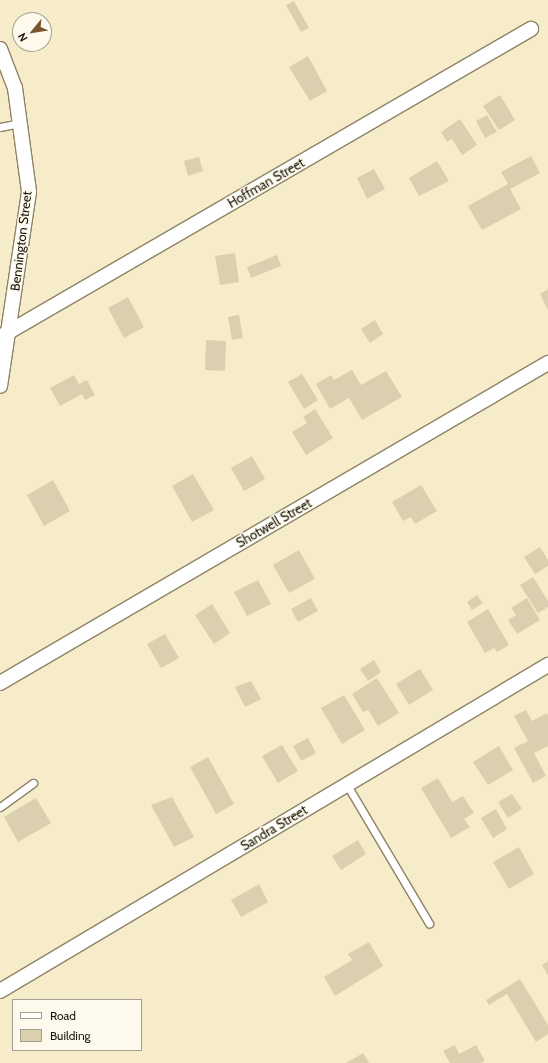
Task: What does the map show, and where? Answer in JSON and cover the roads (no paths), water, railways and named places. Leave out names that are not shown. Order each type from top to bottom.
[{"type":"street","name":"Hoffman Street","points":[[5,334],[531,29]]},
{"type":"street","name":"Bennington Street","points":[[0,49],[14,88],[29,192],[5,334],[0,386]]},
{"type":"street","name":"Shotwell Street","points":[[0,683],[548,363]]},
{"type":"street","name":"Sandra Street","points":[[0,991],[548,665]]},
{"type":"lane","points":[[0,127],[20,123]]},
{"type":"lane","points":[[0,807],[32,783]]},
{"type":"lane","points":[[347,785],[428,923]]}]
